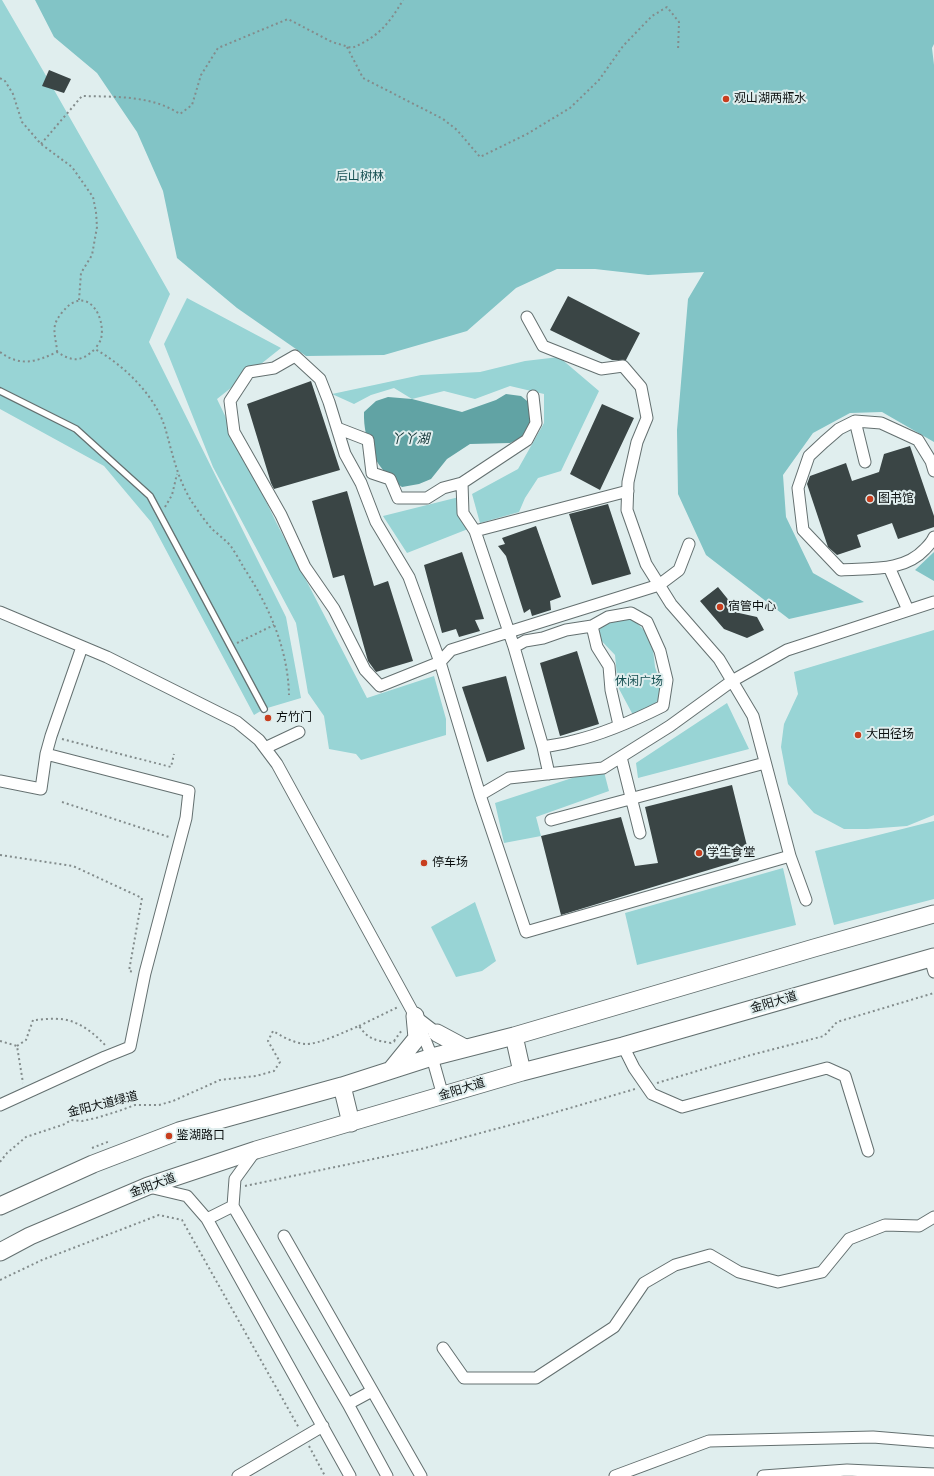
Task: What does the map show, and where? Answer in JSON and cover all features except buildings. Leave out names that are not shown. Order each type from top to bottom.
[{"type":"main road","points":[[0,1206],[93,1164],[179,1131],[342,1086],[432,1057],[514,1036],[934,914]]},
{"type":"main road","name":"金阳大道","points":[[0,1252],[30,1236],[148,1186],[256,1150],[522,1072],[933,962]]},
{"type":"main road","points":[[391,1070],[417,1038],[415,1016]]},
{"type":"main road","points":[[437,1033],[465,1048]]},
{"type":"main road","points":[[514,1036],[522,1072]]},
{"type":"main road","points":[[342,1086],[351,1123]]},
{"type":"street","points":[[527,317],[543,346],[601,369],[623,366],[641,387],[647,418],[637,442],[628,482],[626,510],[646,564],[671,604],[719,659],[753,716],[790,856],[806,900]]},
{"type":"street","points":[[688,544],[679,570],[659,585],[450,650],[440,662],[380,686],[365,670],[334,609],[305,567],[281,515],[234,432],[230,401],[249,372],[274,368],[295,356],[320,378],[345,454],[361,483],[376,522],[409,577],[440,662],[480,795],[526,932],[790,856]]},
{"type":"street","points":[[337,428],[368,440],[372,473],[390,479],[398,498],[427,498],[443,488],[462,483],[527,440],[536,423],[533,396]]},
{"type":"street","points":[[855,421],[865,462]]},
{"type":"street","points":[[934,470],[931,461],[918,440],[881,423],[855,421],[839,429],[809,456],[798,488],[803,530],[842,570],[900,565],[919,556],[934,537]]},
{"type":"street","points":[[462,483],[463,513],[475,531],[514,647],[543,746],[549,774]]},
{"type":"street","points":[[475,531],[628,491]]},
{"type":"street","points":[[889,567],[908,610]]},
{"type":"street","points":[[480,795],[509,778],[603,768],[670,726],[732,681],[787,650],[934,602]]},
{"type":"street","points":[[0,612],[107,657],[237,722],[259,740],[277,764],[415,1016],[432,1057],[443,1096]]},
{"type":"street","points":[[514,647],[525,641],[543,638],[566,630],[592,626],[608,617],[631,613],[647,622],[660,651],[667,680],[663,706],[619,725],[574,741],[543,746]]},
{"type":"street","points":[[592,626],[597,647],[610,666],[611,690],[619,725]]},
{"type":"street","points":[[0,781],[41,789],[46,754],[51,736],[82,647]]},
{"type":"street","points":[[265,748],[298,732]]},
{"type":"street","points":[[0,1105],[130,1047],[145,973],[186,818],[189,791],[46,754]]},
{"type":"street","points":[[621,757],[640,833]]},
{"type":"street","points":[[551,820],[765,763]]},
{"type":"street","points":[[415,1016],[437,1033]]},
{"type":"street","points":[[623,1046],[634,1068],[652,1094],[682,1107],[828,1068],[845,1076],[868,1151]]},
{"type":"street","points":[[256,1150],[235,1179],[233,1206],[348,1404],[387,1476]]},
{"type":"street","points":[[148,1186],[187,1196],[207,1219],[350,1476]]},
{"type":"street","points":[[207,1219],[233,1206]]},
{"type":"street","points":[[443,1348],[464,1378],[536,1378],[614,1327],[644,1283],[675,1265],[710,1255],[739,1272],[778,1282],[822,1272],[849,1239],[885,1225],[919,1226],[934,1217]]},
{"type":"street","points":[[284,1236],[421,1476]]},
{"type":"street","points":[[348,1404],[372,1391]]},
{"type":"street","points":[[238,1476],[323,1426]]},
{"type":"street","points":[[615,1476],[709,1442],[874,1437],[934,1442]]},
{"type":"street","points":[[763,1476],[848,1470],[934,1474]]},
{"type":"lane","points":[[0,391],[76,429],[150,496],[264,709]]},
{"type":"path","points":[[41,144],[82,96],[131,97],[170,107],[180,114],[192,105],[201,75],[218,48],[288,19],[332,42],[352,48],[367,42],[391,21],[403,0]]},
{"type":"path","points":[[347,47],[363,78],[443,119],[457,130],[480,157],[527,134],[570,108],[599,80],[623,46],[642,26],[652,16],[668,7],[679,22],[678,51]]},
{"type":"path","points":[[0,78],[5,81],[13,94],[22,122],[41,144],[72,167],[93,197],[97,227],[92,255],[81,273],[80,300]]},
{"type":"path","points":[[80,300],[91,303],[100,315],[101,339],[94,349],[86,357],[75,360],[66,358],[56,352],[56,322],[68,306],[73,302],[80,300]]},
{"type":"path","points":[[94,349],[117,364],[150,397],[166,429],[178,473],[192,501],[211,527],[230,546],[251,578],[270,615],[287,667],[289,695]]},
{"type":"path","points":[[0,352],[15,361],[27,362],[40,360],[56,352]]},
{"type":"path","points":[[160,514],[172,495],[178,473]]},
{"type":"path","points":[[231,647],[274,625]]},
{"type":"path","points":[[51,736],[171,767],[174,754]]},
{"type":"path","points":[[62,802],[179,840]]},
{"type":"path","points":[[0,855],[73,866],[142,898],[129,971],[145,973]]},
{"type":"path","points":[[234,1188],[421,1149],[551,1114],[751,1055],[824,1036],[837,1022],[934,993]]},
{"type":"path","points":[[397,1040],[391,1043],[376,1040],[366,1036],[359,1026],[398,1007]]},
{"type":"path","points":[[17,1046],[26,1040],[33,1020],[59,1018],[82,1025],[98,1037],[113,1054]]},
{"type":"path","name":"金阳大道绿道","points":[[0,1162],[7,1153],[26,1137],[64,1124],[71,1120],[82,1121],[96,1118],[119,1112],[135,1105],[159,1104],[173,1101],[220,1080],[256,1076],[274,1071],[280,1062],[268,1041],[273,1032],[290,1040],[306,1044],[319,1042],[359,1026]]},
{"type":"path","points":[[0,1041],[17,1046]]},
{"type":"path","points":[[17,1046],[25,1087]]},
{"type":"path","points":[[0,1280],[42,1260],[159,1215],[182,1220],[325,1476]]},
{"type":"green space","points":[[0,0],[2,0],[23,36],[170,294],[149,342],[286,617],[301,698],[264,709],[254,715],[151,522],[104,466],[0,409]]},
{"type":"green space","name":"后山树林","points":[[35,0],[934,0],[934,44],[932,48],[934,65],[934,442],[882,412],[850,413],[813,433],[783,475],[786,517],[813,573],[864,602],[789,619],[706,555],[678,494],[677,430],[688,299],[704,272],[648,275],[595,269],[557,269],[516,288],[467,331],[384,355],[306,356],[237,308],[177,258],[163,191],[137,132],[97,73],[54,37]]},
{"type":"green space","points":[[187,298],[281,348],[217,399],[276,522],[367,698],[434,676],[446,719],[446,735],[361,760],[356,754],[329,749],[324,716],[308,693],[296,623],[213,467],[164,344]]},
{"type":"green space","points":[[559,357],[599,391],[561,471],[538,478],[525,498],[519,512],[480,523],[472,494],[518,469],[544,423],[544,394],[510,386],[475,399],[444,391],[412,399],[394,388],[371,395],[354,404],[332,394],[421,375],[480,372],[525,361]]},
{"type":"green space","points":[[459,497],[468,529],[407,553],[383,516]]},
{"type":"green space","points":[[934,552],[934,581],[915,570]]},
{"type":"green space","name":"休闲广场","points":[[618,617],[634,620],[647,633],[653,649],[655,667],[661,685],[659,698],[652,709],[633,715],[618,687],[615,655],[595,634],[605,624]]},
{"type":"green space","name":"大田径场","points":[[934,630],[934,815],[907,826],[844,829],[814,813],[788,784],[781,747],[784,724],[798,694],[794,672]]},
{"type":"green space","points":[[727,703],[749,749],[638,778],[636,763]]},
{"type":"green space","points":[[603,768],[609,791],[536,817],[541,836],[504,843],[495,803]]},
{"type":"green space","points":[[934,821],[934,899],[834,925],[815,851]]},
{"type":"green space","points":[[783,868],[796,925],[637,965],[625,913]]},
{"type":"green space","points":[[475,902],[496,961],[482,971],[456,977],[431,927]]},
{"type":"water","name":"丫丫湖","points":[[506,394],[521,396],[532,405],[533,419],[523,437],[510,443],[470,444],[447,459],[431,479],[419,484],[402,487],[385,473],[373,455],[366,434],[364,412],[376,401],[388,397],[412,399],[462,412],[496,400]]},
{"type":"place","name":"观山湖两瓶水","points":[[726,99]]},
{"type":"place","name":"图书馆","points":[[870,499]]},
{"type":"place","name":"宿管中心","points":[[720,607]]},
{"type":"place","name":"方竹门","points":[[268,718]]},
{"type":"place","name":"大田径场","points":[[858,735]]},
{"type":"place","name":"学生食堂","points":[[699,853]]},
{"type":"place","name":"停车场","points":[[424,863]]},
{"type":"place","name":"鉴湖路口","points":[[169,1136]]}]
